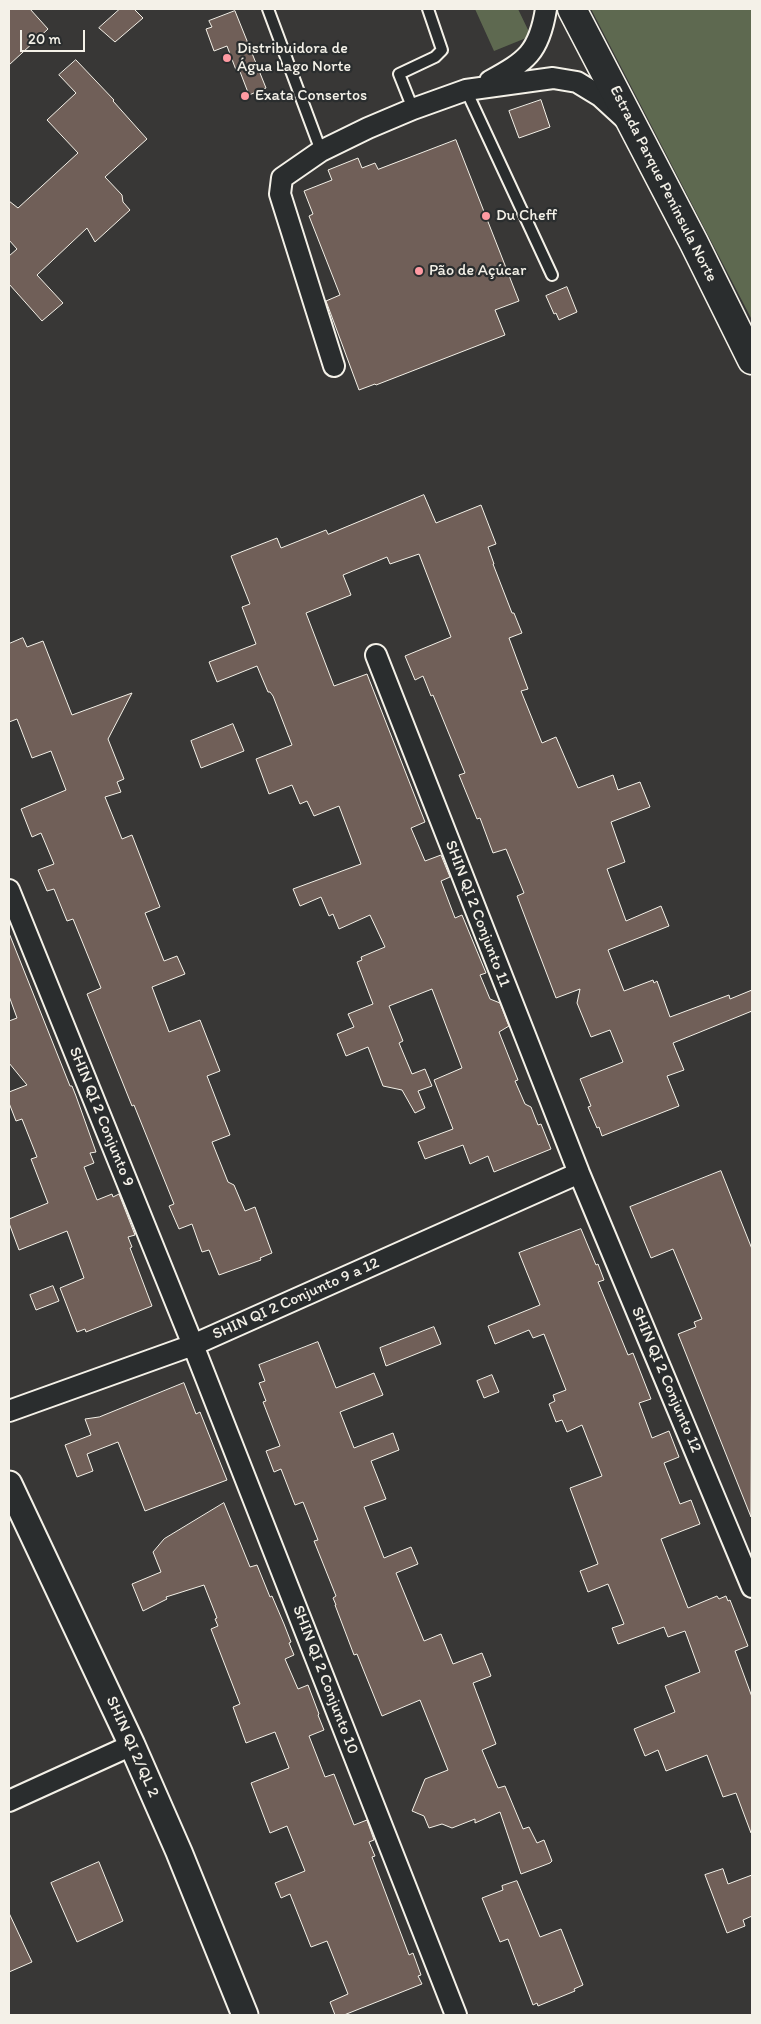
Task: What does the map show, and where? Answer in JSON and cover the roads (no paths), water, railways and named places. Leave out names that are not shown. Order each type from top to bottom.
[{"type":"main road","name":"Estrada Parque Península Norte","points":[[572,9],[752,360]]},
{"type":"street","points":[[334,366],[280,194],[282,178],[321,151],[412,109],[472,89],[519,64],[534,49],[543,28],[546,9]]},
{"type":"street","points":[[472,89],[553,78],[577,82],[600,96],[633,126]]},
{"type":"street","name":"SHIN QI 2 Conjunto 11","points":[[376,655],[579,1173]]},
{"type":"street","name":"SHIN QI 2 Conjunto 9","points":[[9,890],[193,1345]]},
{"type":"street","name":"SHIN QI 2 Conjunto 9 a 12","points":[[9,1411],[193,1345],[579,1173]]},
{"type":"street","name":"SHIN QI 2 Conjunto 12","points":[[579,1173],[752,1587]]},
{"type":"street","name":"SHIN QI 2 Conjunto 10","points":[[193,1345],[456,2015]]},
{"type":"street","name":"SHIN QI 2/QL 2","points":[[9,1484],[132,1745],[179,1852],[245,2015]]},
{"type":"street","points":[[9,1801],[132,1745]]},
{"type":"lane","points":[[268,9],[321,151]]},
{"type":"lane","points":[[412,109],[399,74],[435,57],[442,50],[428,9]]},
{"type":"lane","points":[[472,89],[552,275]]},
{"type":"place","name":"Distribuidora de Água Lago Norte","points":[[227,58]]},
{"type":"place","name":"Exata Consertos","points":[[245,96]]},
{"type":"place","name":"Du Cheff","points":[[486,216]]},
{"type":"place","name":"Pão de Açúcar","points":[[419,271]]}]
